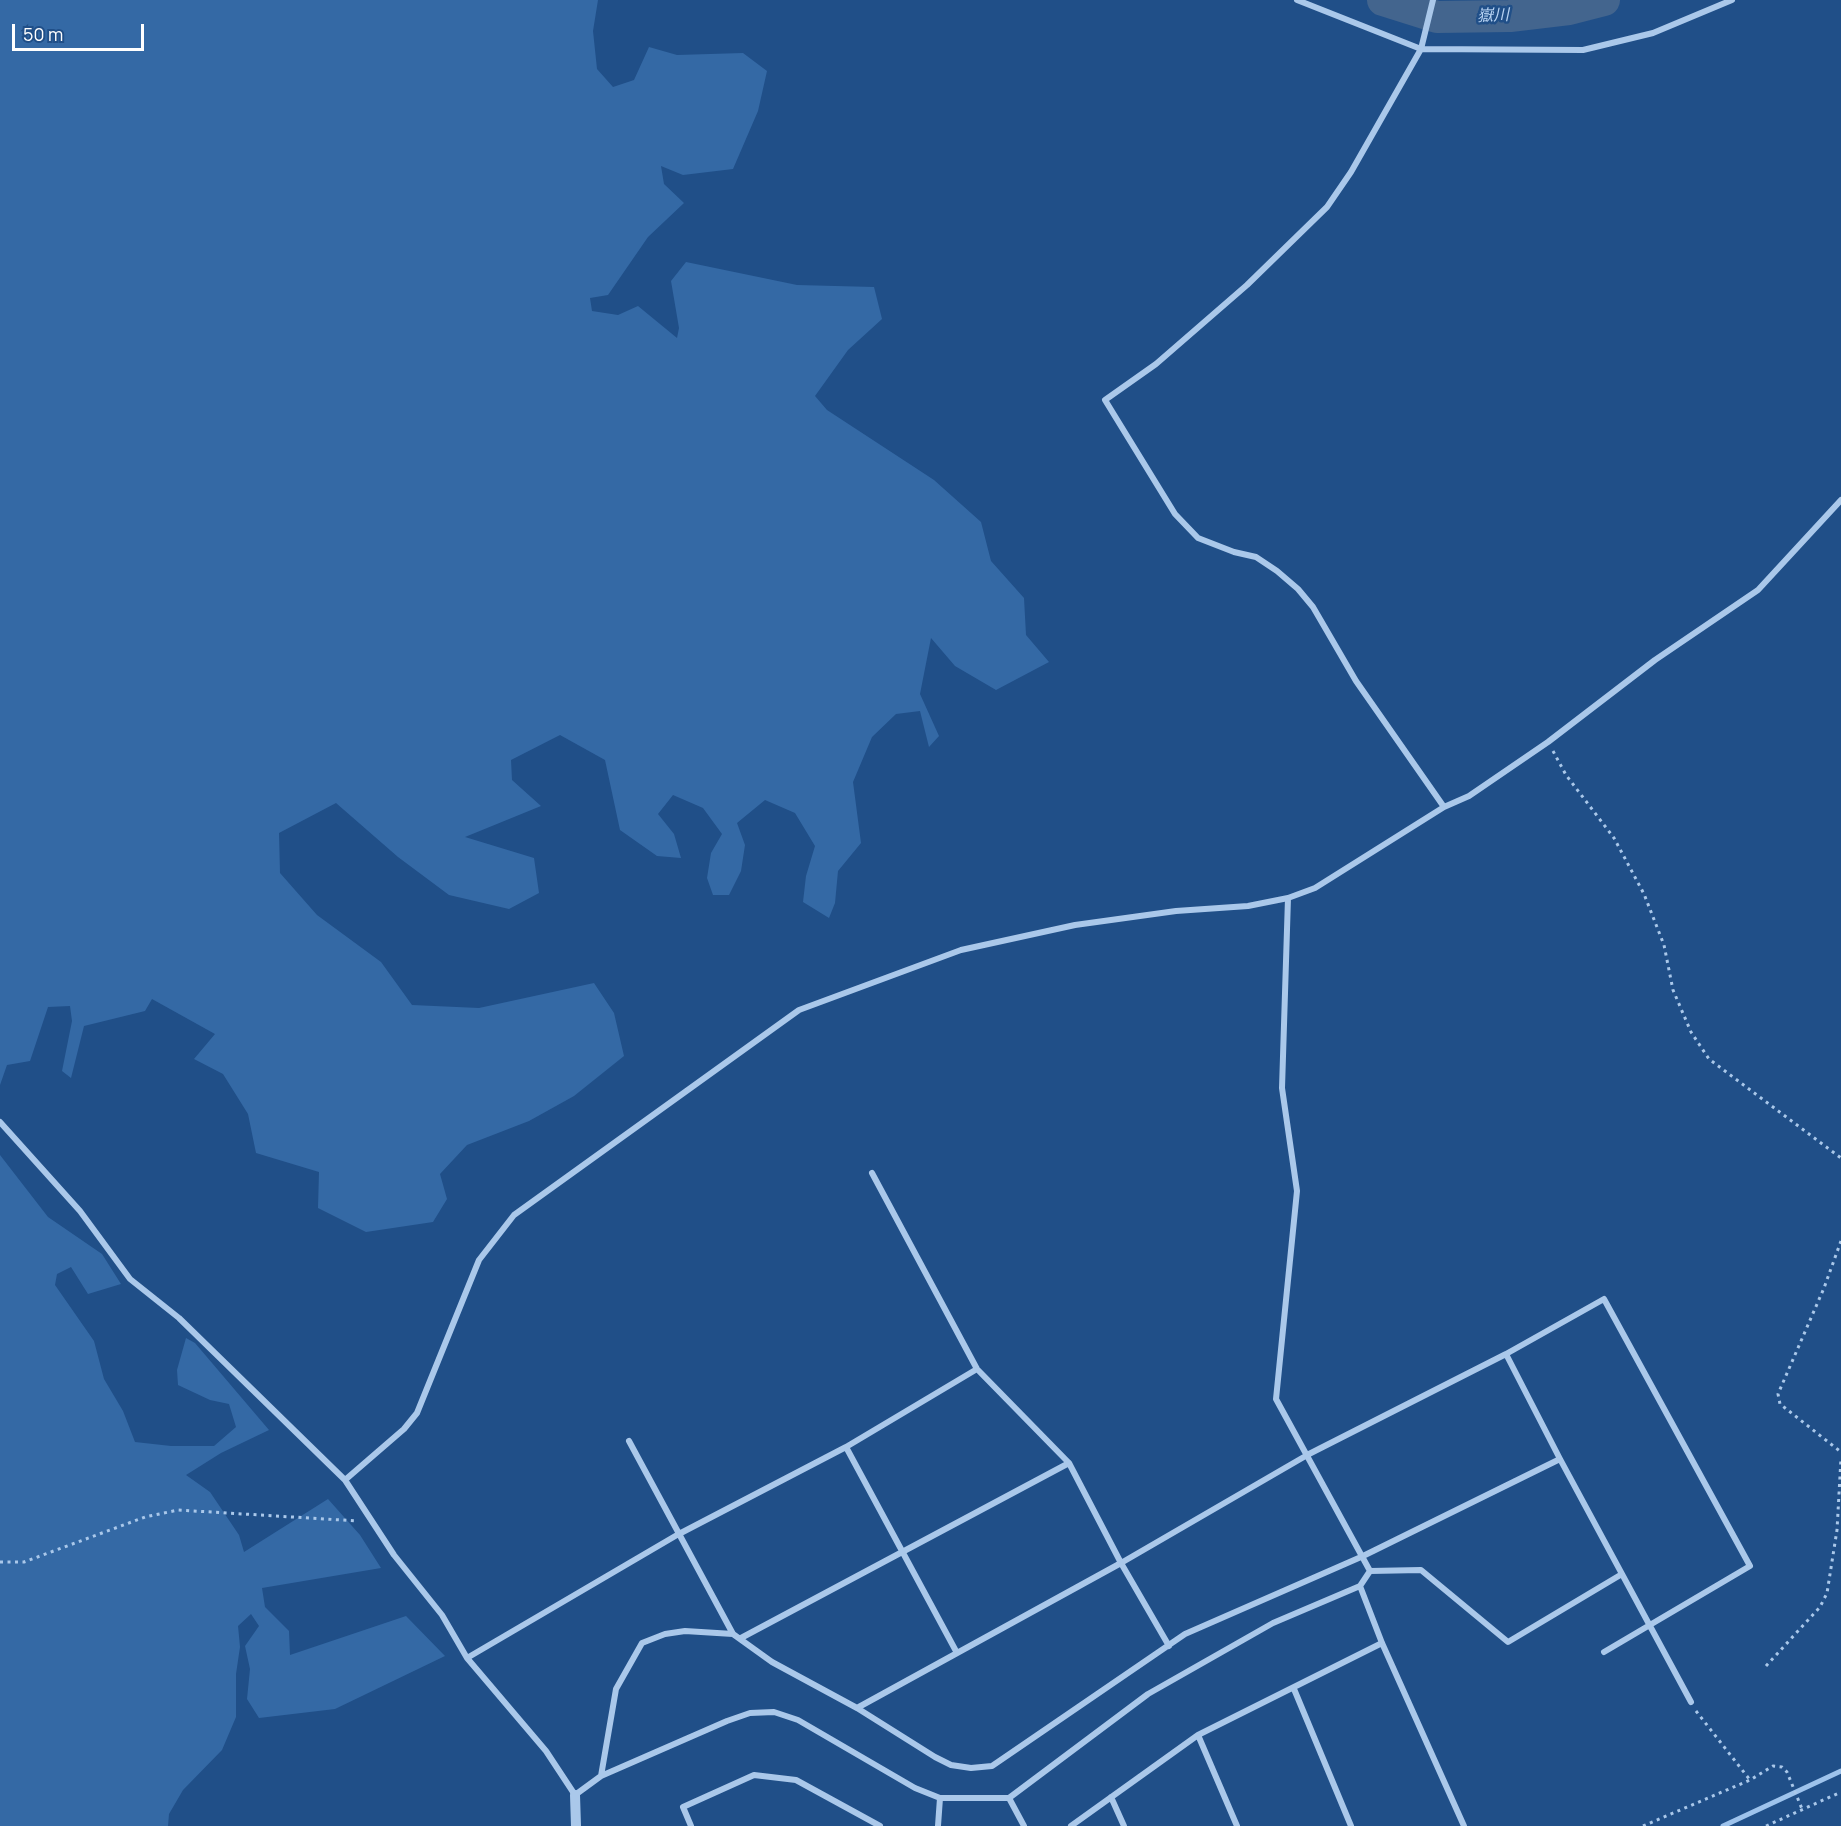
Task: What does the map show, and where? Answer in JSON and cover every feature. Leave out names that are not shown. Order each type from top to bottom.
[{"type":"street","points":[[1297,0],[1421,49],[1583,50],[1653,33],[1732,0]]},
{"type":"street","points":[[1433,0],[1421,49],[1351,172],[1327,207],[1206,321],[1156,364],[1105,400],[1175,514],[1198,538],[1234,552],[1256,557],[1277,570],[1306,598],[1356,681],[1444,807]]},
{"type":"street","points":[[345,1480],[404,1429],[417,1413],[479,1260],[514,1215],[799,1010],[961,950],[1075,925],[1176,911],[1248,906],[1288,898],[1315,888],[1444,807],[1469,796],[1548,742],[1655,660],[1758,591],[1841,500]]},
{"type":"street","points":[[1288,898],[1282,1088],[1297,1191],[1276,1399],[1309,1454],[1370,1571]]},
{"type":"street","points":[[0,1122],[80,1211],[130,1279],[179,1318],[345,1480],[394,1555],[442,1615],[467,1658],[546,1750],[575,1795],[576,1826]]},
{"type":"street","points":[[872,1173],[977,1369],[1069,1463],[1121,1563],[1169,1646]]},
{"type":"street","points":[[857,1708],[1121,1563],[1309,1454],[1506,1354],[1604,1299],[1750,1566],[1604,1652]]},
{"type":"street","points":[[1506,1354],[1691,1702]]},
{"type":"street","points":[[467,1658],[678,1535],[846,1447],[977,1369]]},
{"type":"street","points":[[629,1441],[733,1634]]},
{"type":"street","points":[[846,1447],[957,1653]]},
{"type":"street","points":[[601,1776],[616,1689],[642,1643],[665,1634],[686,1631],[733,1634],[772,1662],[857,1708],[951,1765],[971,1768],[992,1766],[1185,1634],[1361,1557],[1560,1459]]},
{"type":"street","points":[[741,1638],[1069,1463]]},
{"type":"street","points":[[1370,1571],[1421,1570],[1508,1642],[1622,1574]]},
{"type":"street","points":[[575,1795],[601,1776],[743,1716],[774,1712],[798,1720],[915,1788],[940,1798],[1010,1798],[1148,1695],[1199,1663],[1273,1623],[1360,1586],[1370,1571]]},
{"type":"street","points":[[1360,1586],[1382,1643],[1464,1826]]},
{"type":"street","points":[[1071,1826],[1198,1735],[1382,1643]]},
{"type":"street","points":[[1294,1689],[1351,1826]]},
{"type":"street","points":[[1198,1735],[1238,1826]]},
{"type":"street","points":[[691,1826],[683,1807],[754,1775],[796,1780],[880,1826]]},
{"type":"street","points":[[1111,1797],[1124,1826]]},
{"type":"street","points":[[938,1826],[940,1798]]},
{"type":"street","points":[[1010,1798],[1024,1826]]},
{"type":"path","points":[[1548,742],[1566,775],[1614,838],[1644,894],[1664,945],[1673,990],[1691,1032],[1709,1059],[1841,1158]]},
{"type":"path","points":[[1841,1241],[1824,1288],[1778,1395],[1780,1404],[1841,1452]]},
{"type":"path","points":[[1766,1666],[1820,1607],[1827,1593],[1837,1530],[1841,1458]]},
{"type":"path","points":[[0,1562],[24,1562],[145,1517],[178,1510],[373,1522]]},
{"type":"path","points":[[1691,1702],[1707,1728],[1750,1780]]},
{"type":"path","points":[[1643,1826],[1750,1780],[1773,1766],[1782,1767],[1787,1772],[1802,1809]]},
{"type":"path","points":[[1766,1826],[1841,1792]]},
{"type":"shaded area","points":[[0,0],[598,0],[593,31],[597,69],[613,87],[634,80],[649,47],[677,55],[743,53],[767,71],[758,111],[733,169],[683,175],[661,166],[664,184],[684,203],[648,237],[608,295],[590,298],[592,311],[618,315],[638,306],[677,338],[679,328],[671,281],[686,262],[797,285],[874,287],[882,319],[848,350],[815,396],[827,410],[934,480],[981,522],[991,561],[1024,598],[1026,635],[1049,662],[996,690],[955,666],[931,638],[920,694],[939,736],[929,747],[920,711],[896,714],[872,737],[853,782],[861,843],[838,871],[835,903],[829,918],[803,902],[806,876],[815,846],[795,813],[765,800],[737,823],[745,845],[741,871],[729,895],[713,895],[707,878],[711,853],[722,834],[703,808],[673,795],[658,814],[674,834],[681,858],[657,856],[620,830],[605,760],[560,735],[511,760],[512,780],[541,806],[465,837],[534,858],[539,893],[509,909],[449,895],[398,857],[336,803],[279,833],[280,873],[317,915],[381,962],[412,1005],[479,1008],[594,983],[614,1013],[624,1056],[574,1096],[529,1121],[467,1145],[440,1174],[447,1199],[433,1222],[366,1232],[318,1208],[319,1172],[256,1153],[248,1114],[223,1074],[194,1059],[215,1034],[152,999],[145,1011],[84,1026],[71,1078],[62,1071],[72,1021],[70,1006],[48,1007],[30,1061],[7,1065],[0,1085]]},
{"type":"shaded area","points":[[0,1155],[48,1217],[102,1254],[121,1284],[88,1294],[71,1267],[57,1274],[55,1285],[94,1341],[104,1379],[123,1411],[135,1442],[171,1446],[214,1446],[236,1427],[229,1404],[210,1400],[178,1385],[177,1370],[186,1338],[195,1343],[269,1430],[221,1453],[186,1475],[210,1492],[239,1535],[244,1552],[328,1499],[360,1535],[381,1568],[262,1588],[265,1607],[289,1631],[290,1655],[406,1616],[445,1656],[335,1709],[259,1718],[247,1699],[250,1669],[245,1646],[259,1626],[251,1614],[238,1626],[240,1647],[236,1674],[236,1717],[222,1750],[183,1790],[169,1814],[168,1826],[0,1826]]},
{"type":"waterway","name":"嶽川","points":[[1383,0],[1437,17],[1510,16],[1569,9],[1604,0]]},
{"type":"waterway","points":[[1723,1826],[1841,1771]]}]
